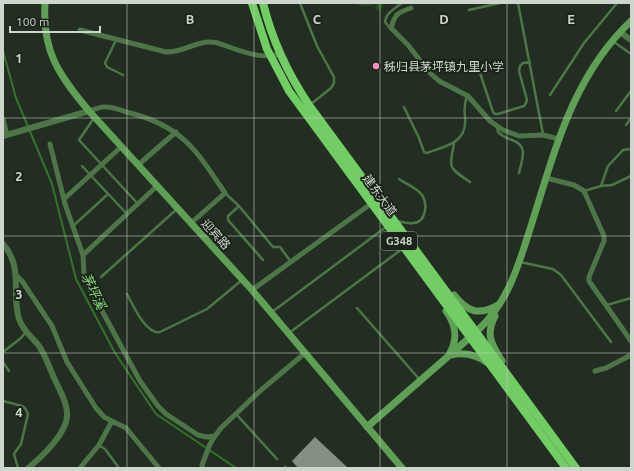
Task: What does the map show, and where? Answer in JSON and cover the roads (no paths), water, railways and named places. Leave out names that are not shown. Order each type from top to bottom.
[{"type":"highway","name":"建东大道","points":[[252,3],[259,27],[271,56],[289,91],[306,108],[473,335],[510,378],[576,468]]},
{"type":"highway","name":"建东大道","points":[[264,3],[280,54],[306,108]]},
{"type":"highway","name":"建东大道","points":[[473,335],[490,364],[566,468]]},
{"type":"main road","name":"迎宾路","points":[[45,3],[47,40],[56,67],[63,79],[95,118],[252,290],[402,468]]},
{"type":"main road","points":[[367,426],[473,335],[488,320],[509,290],[566,119],[586,78],[598,58],[631,21]]},
{"type":"main road","points":[[438,287],[463,306],[471,310],[489,310],[501,302]]},
{"type":"main road","points":[[438,287],[454,326],[456,335],[449,356]]},
{"type":"main road","points":[[501,302],[492,322],[490,338],[493,348],[510,378]]},
{"type":"main road","points":[[449,356],[470,354],[490,364]]},
{"type":"street","points":[[411,8],[397,14],[391,28],[408,45],[429,72],[439,81],[468,96],[487,118],[503,130],[519,136],[543,135],[559,139]]},
{"type":"street","points":[[80,30],[166,52],[174,52],[202,43],[216,42],[251,54],[271,56],[280,54]]},
{"type":"street","points":[[620,32],[631,40]]},
{"type":"street","points":[[3,119],[5,135],[105,107],[142,116],[160,123],[176,132],[191,146],[203,160],[225,193],[191,223]]},
{"type":"street","points":[[138,166],[176,132]]},
{"type":"street","points":[[50,144],[72,226],[83,255],[84,275],[87,284],[140,381],[158,406],[166,414],[198,435],[206,437],[215,436]]},
{"type":"street","points":[[64,199],[121,147]]},
{"type":"street","points":[[546,178],[574,185],[584,191],[604,236],[604,241],[589,277],[589,281],[631,341]]},
{"type":"street","points":[[83,255],[157,186]]},
{"type":"street","points":[[252,290],[375,201]]},
{"type":"street","points":[[3,244],[13,260],[16,275],[18,312],[22,326],[43,352],[68,414],[60,436],[28,468]]},
{"type":"street","points":[[16,275],[22,281],[52,326],[67,362],[92,403],[100,413],[126,428],[159,468]]},
{"type":"street","points":[[202,468],[210,444],[215,436],[265,386],[305,353]]},
{"type":"street","points":[[595,371],[606,368],[631,355]]},
{"type":"street","points":[[81,468],[99,445],[112,421]]},
{"type":"lane","points":[[300,3],[317,46],[334,77],[334,83],[331,88],[306,108]]},
{"type":"lane","points":[[391,28],[385,22],[386,18],[390,11],[402,3]]},
{"type":"lane","points":[[469,10],[500,3]]},
{"type":"lane","points":[[518,3],[543,135]]},
{"type":"lane","points":[[550,94],[584,43],[617,3]]},
{"type":"lane","points":[[116,39],[105,63],[107,67],[123,75]]},
{"type":"lane","points":[[612,41],[631,54]]},
{"type":"lane","points":[[476,61],[493,112],[495,114],[524,106],[527,100],[519,71],[520,66],[523,63],[530,62]]},
{"type":"lane","points":[[616,111],[631,91]]},
{"type":"lane","points":[[404,107],[424,152],[427,152],[454,143],[458,139],[464,129],[464,110],[468,96]]},
{"type":"lane","points":[[95,118],[79,140],[138,204]]},
{"type":"lane","points":[[626,125],[631,118]]},
{"type":"lane","points":[[497,126],[498,132],[502,136],[518,142],[521,145],[523,150],[519,173]]},
{"type":"lane","points":[[454,143],[450,164],[452,170],[470,182]]},
{"type":"lane","points":[[601,186],[608,166],[623,150],[631,149]]},
{"type":"lane","points":[[82,166],[127,214]]},
{"type":"lane","points":[[584,191],[601,186],[612,185],[631,176]]},
{"type":"lane","points":[[271,313],[391,223],[414,224],[424,216],[426,210],[422,196],[399,179]]},
{"type":"lane","points":[[225,193],[239,206],[273,247],[280,247],[291,262]]},
{"type":"lane","points":[[72,226],[108,194]]},
{"type":"lane","points":[[239,206],[228,216],[228,220],[263,260]]},
{"type":"lane","points":[[101,277],[178,209]]},
{"type":"lane","points":[[288,333],[407,245]]},
{"type":"lane","points":[[519,262],[553,269],[561,275],[611,342]]},
{"type":"lane","points":[[127,294],[141,319],[151,331],[155,333],[207,309],[243,280]]},
{"type":"lane","points":[[606,305],[631,298]]},
{"type":"lane","points":[[358,308],[420,380]]},
{"type":"lane","points":[[3,352],[21,338],[26,332]]},
{"type":"lane","points":[[3,362],[9,371]]},
{"type":"lane","points":[[3,401],[22,406],[28,414],[21,444],[14,454],[18,468]]},
{"type":"lane","points":[[236,414],[277,459]]},
{"type":"lane","points":[[99,445],[105,449],[119,468]]},
{"type":"waterway","name":"茅坪溪","points":[[3,51],[16,98],[52,184],[76,279],[115,353],[156,414],[236,468]]},
{"type":"place","name":"秭归县茅坪镇九里小学","points":[[376,66]]}]
